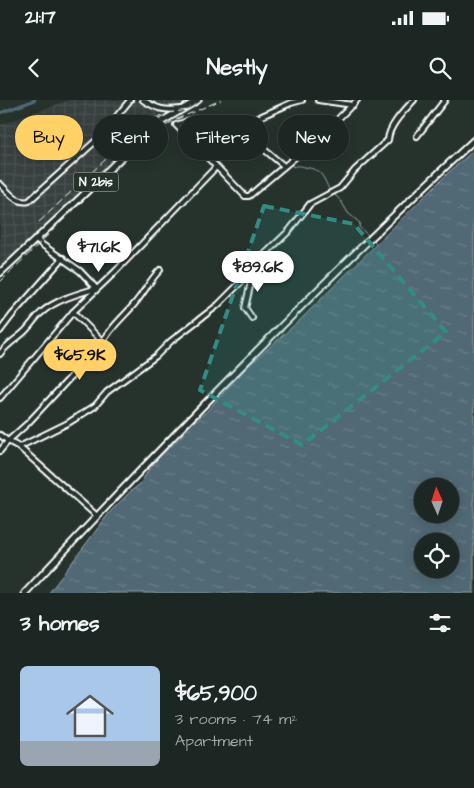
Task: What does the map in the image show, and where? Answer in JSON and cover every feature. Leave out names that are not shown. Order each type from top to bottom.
[{"type":"main road","name":"N 2bis","points":[[0,273],[146,133],[198,100]]},
{"type":"main road","points":[[25,593],[218,390],[421,189],[474,140]]},
{"type":"street","points":[[0,184],[17,201],[29,201],[99,138],[130,100]]},
{"type":"street","points":[[143,100],[154,108],[165,110],[183,109]]},
{"type":"street","points":[[302,100],[228,131],[201,119],[194,119],[176,126],[245,196],[249,196],[324,132],[357,100]]},
{"type":"street","points":[[318,100],[353,105]]},
{"type":"street","points":[[19,447],[68,424],[95,406],[108,392],[156,356],[171,341],[218,305],[289,231],[310,204],[340,188],[355,170],[388,140],[394,124],[414,100]]},
{"type":"street","points":[[417,136],[445,100]]},
{"type":"street","points":[[268,153],[284,166]]},
{"type":"street","points":[[0,398],[73,312],[216,167]]},
{"type":"street","points":[[36,238],[41,244],[80,271],[96,288]]},
{"type":"street","points":[[0,331],[63,258]]},
{"type":"street","points":[[0,451],[103,342],[110,330],[136,302],[150,280],[160,270]]},
{"type":"street","points":[[250,273],[245,308],[252,318]]},
{"type":"street","points":[[0,354],[3,349],[25,332],[40,313],[75,295],[96,288]]},
{"type":"street","points":[[73,312],[103,342]]},
{"type":"street","points":[[0,435],[19,447],[97,516]]},
{"type":"highlighted area","points":[[264,206],[354,224],[446,332],[302,445],[200,390]]},
{"type":"shaded area","points":[[69,100],[192,101],[178,109],[152,101],[147,105],[161,112],[157,115],[93,115],[93,160],[114,160],[0,269],[0,125],[15,120],[15,160],[83,160],[83,115],[28,115]]},
{"type":"water","points":[[474,150],[474,593],[49,593],[110,512],[140,484],[155,460],[179,439],[190,424],[206,412],[246,368],[300,320],[449,172]]},
{"type":"waterway","points":[[0,113],[35,100]]},
{"type":"waterway","points":[[291,164],[293,167],[302,166],[318,172],[323,177],[330,191]]},
{"type":"waterway","points":[[333,193],[341,201],[348,213],[360,223],[359,227],[369,236]]},
{"type":"waterway","points":[[371,239],[376,244]]},
{"type":"railway","points":[[0,282],[150,135],[175,120],[221,100]]},
{"type":"railway","points":[[39,222],[123,143],[155,118],[168,113],[188,110]]}]
